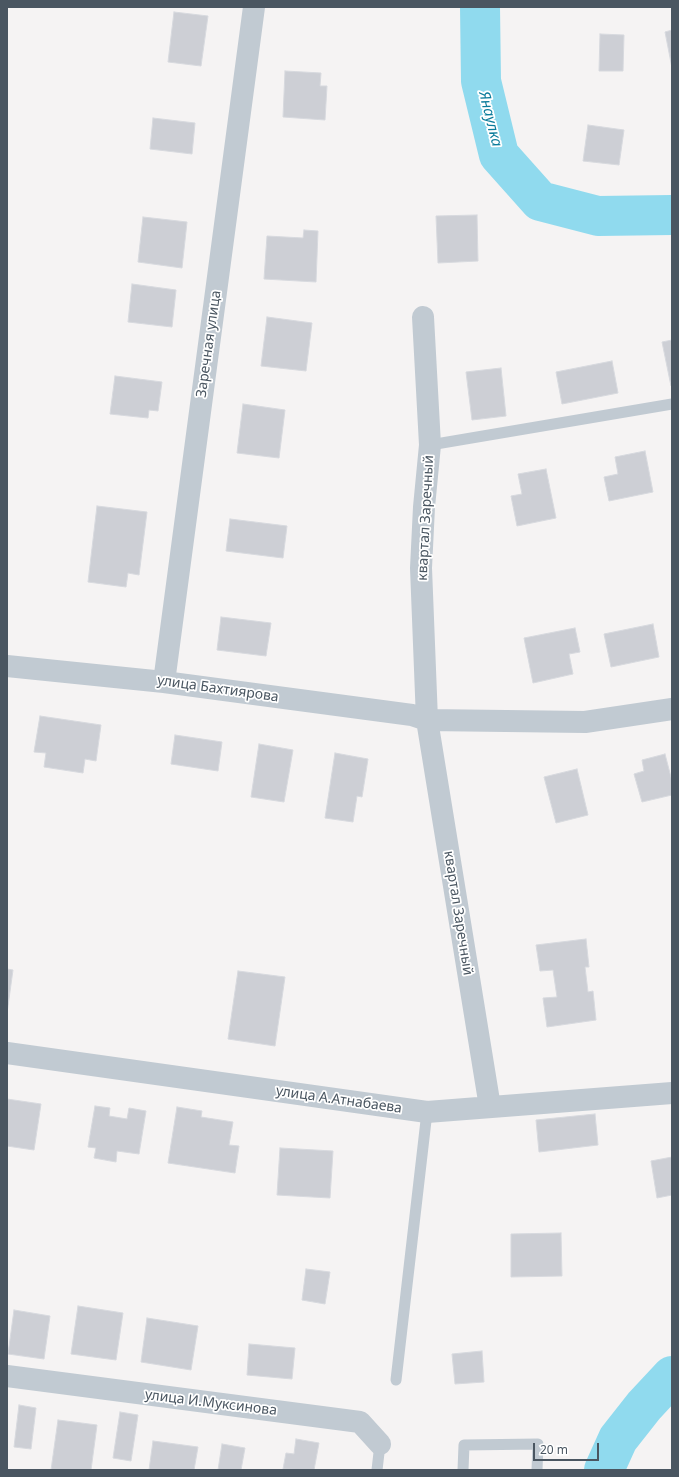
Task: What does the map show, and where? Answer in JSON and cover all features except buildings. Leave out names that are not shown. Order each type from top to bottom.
[{"type":"street","name":"Заречная улица","points":[[164,682],[254,7]]},
{"type":"street","name":"квартал Заречный","points":[[423,317],[430,445],[424,507],[421,568],[427,720],[490,1107]]},
{"type":"street","name":"улица Бахтиярова","points":[[7,666],[164,682],[412,715],[427,720]]},
{"type":"street","points":[[427,720],[586,722],[672,709]]},
{"type":"street","name":"улица А.Атнабаева","points":[[7,1053],[427,1112],[672,1093]]},
{"type":"street","name":"улица И.Муксинова","points":[[7,1376],[360,1422],[380,1444]]},
{"type":"lane","points":[[430,445],[672,404]]},
{"type":"lane","points":[[396,1380],[427,1112]]},
{"type":"lane","name":"улица И.Муксинова","points":[[377,1470],[380,1444]]},
{"type":"lane","points":[[463,1470],[464,1445],[538,1444],[537,1470]]},
{"type":"waterway","name":"Янаулка","points":[[480,7],[481,81],[499,155],[540,201],[598,216],[672,215]]},
{"type":"waterway","name":"Янаулка","points":[[604,1470],[618,1439],[644,1406],[672,1376]]}]
